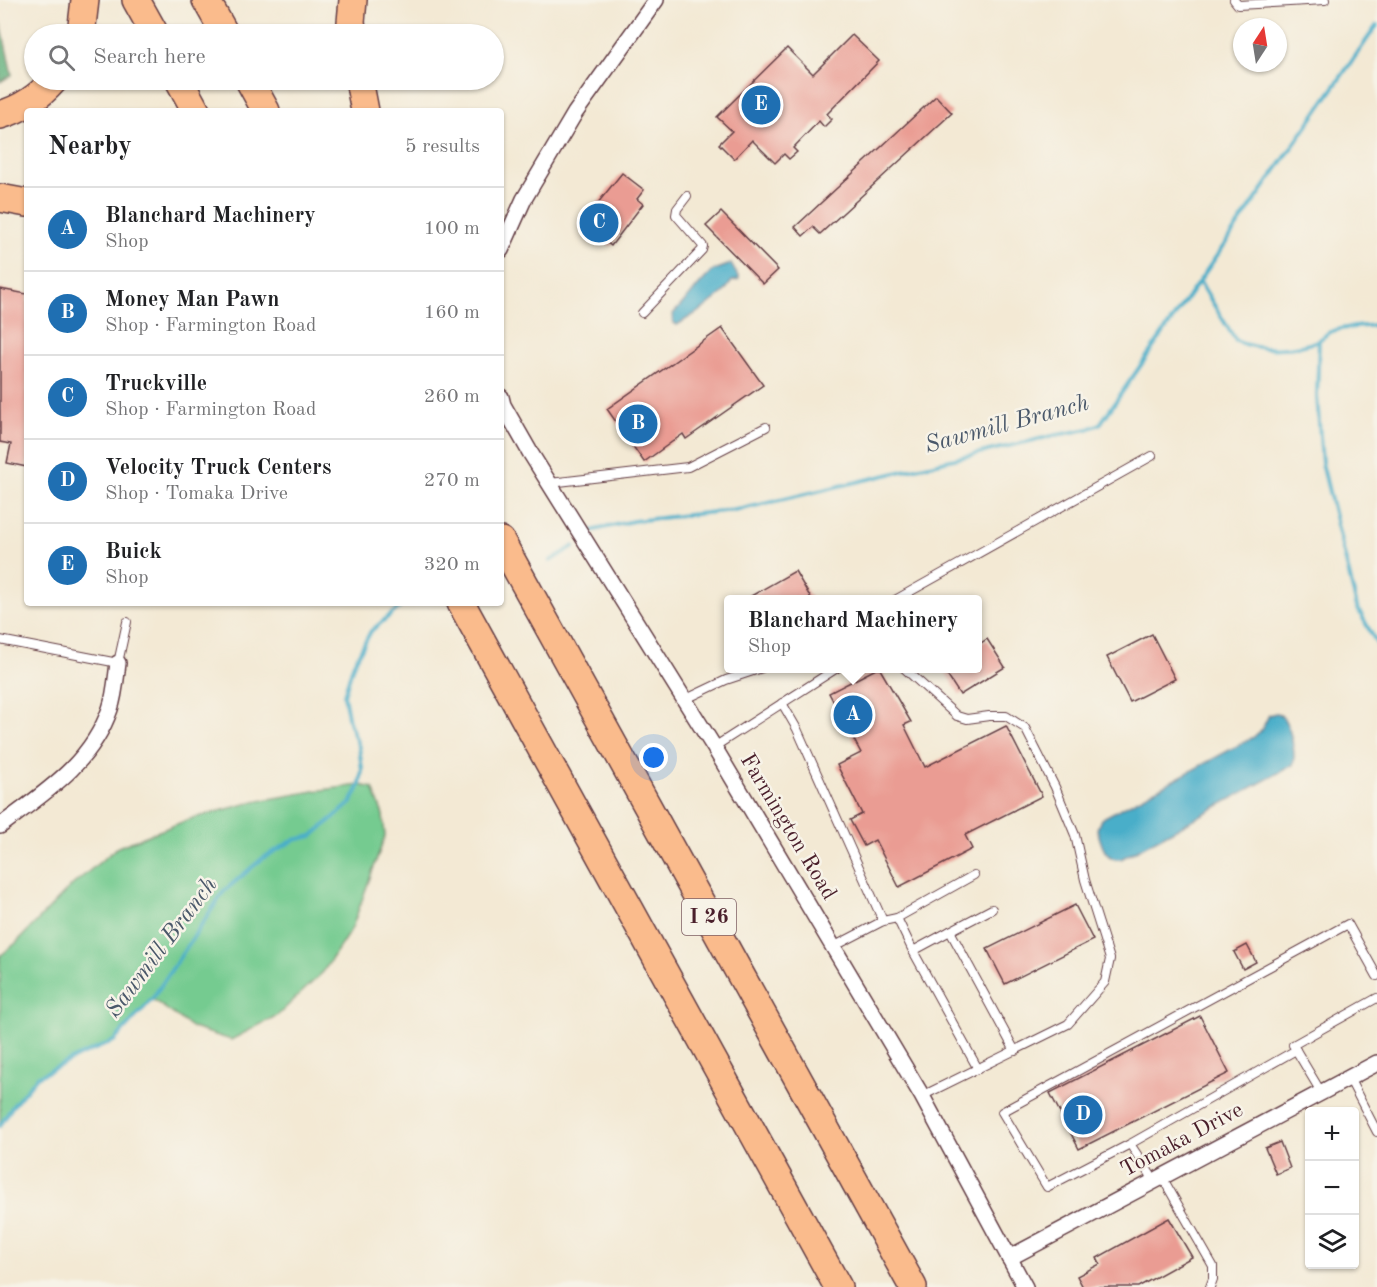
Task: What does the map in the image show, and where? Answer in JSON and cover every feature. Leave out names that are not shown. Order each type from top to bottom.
[{"type":"highway","points":[[82,24],[85,0]]},
{"type":"highway","points":[[136,0],[149,24]]},
{"type":"highway","points":[[206,0],[219,24]]},
{"type":"highway","points":[[351,24],[352,0]]},
{"type":"highway","points":[[0,115],[45,90]]},
{"type":"highway","points":[[184,90],[194,108]]},
{"type":"highway","points":[[254,90],[264,108]]},
{"type":"highway","points":[[361,90],[364,108]]},
{"type":"highway","points":[[0,198],[24,202]]},
{"type":"highway","name":"I 26","points":[[504,546],[913,1287]]},
{"type":"highway","name":"I 26","points":[[463,606],[838,1287]]},
{"type":"street","points":[[504,243],[524,199],[575,113],[656,0]]},
{"type":"street","name":"Farmington Road","points":[[504,407],[714,747],[922,1096],[1025,1287]]},
{"type":"street","points":[[0,826],[62,780],[87,754],[101,731],[111,707],[118,663]]},
{"type":"street","name":"Tomaka Drive","points":[[1009,1258],[1377,1063]]},
{"type":"lane","points":[[1234,0],[1238,4],[1324,0]]},
{"type":"lane","points":[[642,313],[702,250],[703,246],[676,215],[677,209],[687,196]]},
{"type":"lane","points":[[550,483],[688,467],[766,427]]},
{"type":"lane","points":[[904,595],[1152,456]]},
{"type":"lane","points":[[0,640],[118,663],[126,622]]},
{"type":"lane","points":[[684,700],[726,680],[749,673]]},
{"type":"lane","points":[[714,747],[831,673]]},
{"type":"lane","points":[[909,673],[957,716],[967,719],[1006,716],[1025,728],[1055,787],[1075,835],[1084,880],[1110,959],[1105,982],[1068,1024],[922,1096]]},
{"type":"lane","points":[[782,703],[797,729],[883,921]]},
{"type":"lane","points":[[833,947],[883,921],[897,918],[974,875]]},
{"type":"lane","points":[[913,951],[992,909]]},
{"type":"lane","points":[[897,918],[978,1069]]},
{"type":"lane","points":[[1296,1050],[1130,1144],[1047,1187],[1002,1112],[1348,924],[1377,976]]},
{"type":"lane","points":[[950,931],[1015,1051]]},
{"type":"lane","points":[[1322,1092],[1293,1045],[1377,998]]},
{"type":"lane","points":[[1349,1078],[1377,1132]]},
{"type":"lane","points":[[1130,1144],[1157,1178],[1213,1266],[1213,1280],[1210,1287]]},
{"type":"green space","points":[[0,19],[12,75],[0,82]]},
{"type":"green space","points":[[360,785],[373,788],[383,815],[385,836],[352,928],[323,972],[278,1015],[231,1040],[193,1028],[152,999],[114,1041],[37,1077],[12,1107],[0,1126],[0,956],[16,943],[70,887],[118,847],[190,819],[253,802]]},
{"type":"water","points":[[731,264],[738,280],[732,281],[724,292],[703,309],[677,325],[673,322],[673,314],[712,271]]},
{"type":"water","points":[[1276,713],[1285,721],[1288,728],[1293,744],[1293,765],[1121,859],[1115,859],[1107,854],[1097,829],[1101,819],[1254,737],[1262,729],[1269,715]]},
{"type":"building","points":[[852,35],[879,61],[827,114],[832,119],[824,127],[819,121],[793,148],[797,152],[789,159],[784,154],[775,163],[752,140],[734,159],[719,144],[732,131],[717,117],[787,48],[813,74]]},
{"type":"building","points":[[936,96],[952,113],[820,234],[813,227],[803,236],[795,227]]},
{"type":"building","points":[[622,173],[644,190],[637,199],[643,204],[611,246],[580,225]]},
{"type":"building","points":[[721,212],[778,270],[763,284],[706,226]]},
{"type":"building","points":[[0,289],[24,293],[24,466],[7,463],[11,444],[0,442]]},
{"type":"building","points":[[722,328],[763,385],[686,439],[683,434],[644,462],[607,409]]},
{"type":"building","points":[[795,571],[809,595],[753,595]]},
{"type":"building","points":[[1152,634],[1175,679],[1130,702],[1107,657]]},
{"type":"building","points":[[987,639],[1005,667],[960,695],[946,673],[982,673],[982,642]]},
{"type":"building","points":[[868,673],[882,673],[911,722],[904,725],[925,767],[1006,726],[1042,796],[965,835],[972,849],[899,887],[875,840],[864,846],[850,820],[862,814],[837,765],[861,753],[829,693]]},
{"type":"building","points":[[1075,905],[1093,940],[1005,984],[987,949]]},
{"type":"building","points":[[1247,945],[1256,962],[1243,969],[1234,952]]},
{"type":"building","points":[[1200,1016],[1229,1073],[1079,1149],[1050,1093]]},
{"type":"building","points":[[1280,1142],[1290,1168],[1276,1174],[1265,1148]]},
{"type":"building","points":[[1169,1218],[1192,1257],[1138,1287],[1083,1287],[1077,1276],[1100,1264],[1097,1258]]},
{"type":"waterway","name":"Sawmill Branch","points":[[591,531],[633,521],[742,509],[1088,429],[1100,424],[1377,25]]},
{"type":"waterway","points":[[1200,282],[1236,341],[1255,347],[1288,348],[1310,344],[1335,330],[1377,325]]},
{"type":"waterway","points":[[1319,340],[1317,396],[1322,463],[1357,607],[1377,644]]},
{"type":"waterway","name":"Sawmill Branch","points":[[550,561],[574,546]]},
{"type":"waterway","name":"Sawmill Branch","points":[[0,1126],[12,1107],[37,1077],[114,1041],[152,999],[224,891],[263,858],[294,840],[312,836],[351,803],[360,785],[362,769],[359,747],[349,722],[344,695],[353,665],[371,631],[401,606]]},
{"type":"place","name":"Buick","points":[[761,105]]},
{"type":"place","name":"Truckville","points":[[599,223]]},
{"type":"place","name":"Money Man Pawn","points":[[638,424]]},
{"type":"place","name":"Blanchard Machinery","points":[[853,715]]},
{"type":"place","name":"Velocity Truck Centers","points":[[1083,1115]]}]
